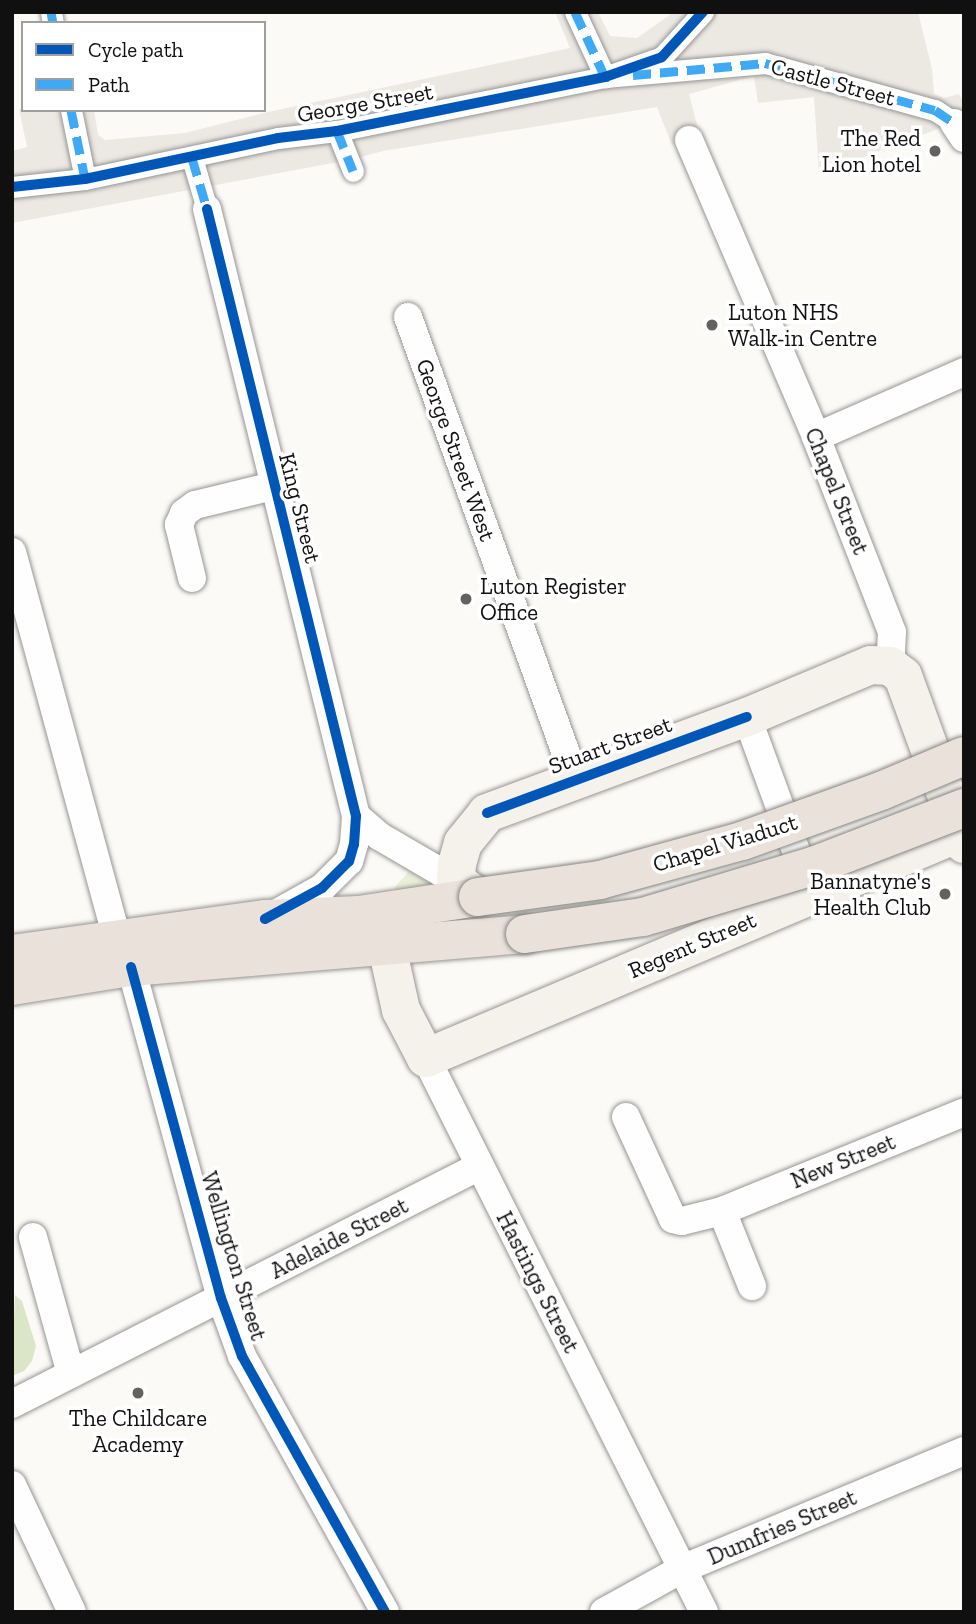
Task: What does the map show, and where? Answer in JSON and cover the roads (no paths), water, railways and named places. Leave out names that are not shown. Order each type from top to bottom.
[{"type":"highway","name":"Chapel Viaduct","points":[[467,889],[600,880],[743,841],[881,791],[964,756]]},
{"type":"highway","name":"Chapel Viaduct","points":[[387,947],[526,934],[643,917],[816,865],[962,829]]},
{"type":"highway","points":[[12,986],[183,933],[265,919],[359,915],[467,889]]},
{"type":"highway","points":[[12,954],[387,947]]},
{"type":"main road","name":"Stuart Street","points":[[467,889],[463,843],[487,813],[747,717],[855,670],[871,665],[890,666]]},
{"type":"main road","points":[[890,666],[902,676],[909,689],[962,829]]},
{"type":"main road","name":"Regent Street","points":[[426,1058],[962,829]]},
{"type":"main road","name":"Hastings Street","points":[[387,947],[401,1010],[426,1058]]},
{"type":"street","points":[[575,12],[605,77]]},
{"type":"street","name":"George Street","points":[[12,187],[85,179],[278,138],[337,131],[605,77],[662,57],[703,12]]},
{"type":"street","name":"Castle Street","points":[[605,77],[765,63],[935,110],[959,131]]},
{"type":"street","points":[[71,112],[85,179]]},
{"type":"street","points":[[337,131],[353,171]]},
{"type":"street","name":"Chapel Street","points":[[689,140],[816,437],[892,632],[890,666]]},
{"type":"street","name":"King Street","points":[[192,158],[207,209],[356,816]]},
{"type":"street","name":"George Street West","points":[[408,317],[576,780]]},
{"type":"street","points":[[816,437],[964,372]]},
{"type":"street","points":[[192,578],[179,525],[184,513],[195,505],[273,486]]},
{"type":"street","name":"Wellington Street","points":[[12,552],[221,1298],[242,1356],[385,1612]]},
{"type":"street","points":[[747,717],[812,895]]},
{"type":"street","points":[[356,816],[379,836],[467,889]]},
{"type":"street","points":[[265,919],[322,888],[349,861],[354,844],[356,816]]},
{"type":"street","name":"Hastings Street","points":[[426,1058],[478,1167],[704,1612]]},
{"type":"street","name":"New Street","points":[[626,1117],[673,1219],[682,1221],[722,1211],[964,1112]]},
{"type":"street","name":"Adelaide Street","points":[[12,1404],[478,1167]]},
{"type":"street","points":[[722,1211],[752,1286]]},
{"type":"street","points":[[33,1237],[71,1374]]},
{"type":"street","name":"Dumfries Street","points":[[604,1612],[682,1569],[964,1451]]},
{"type":"street","points":[[12,1485],[72,1612]]},
{"type":"place","name":"The Red Lion hotel","points":[[935,151]]},
{"type":"place","name":"Luton NHS Walk-in Centre","points":[[712,325]]},
{"type":"place","name":"Luton Register Office","points":[[466,599]]},
{"type":"place","name":"Bannatyne's Health Club","points":[[945,894]]},
{"type":"place","name":"The Childcare Academy","points":[[138,1393]]}]
